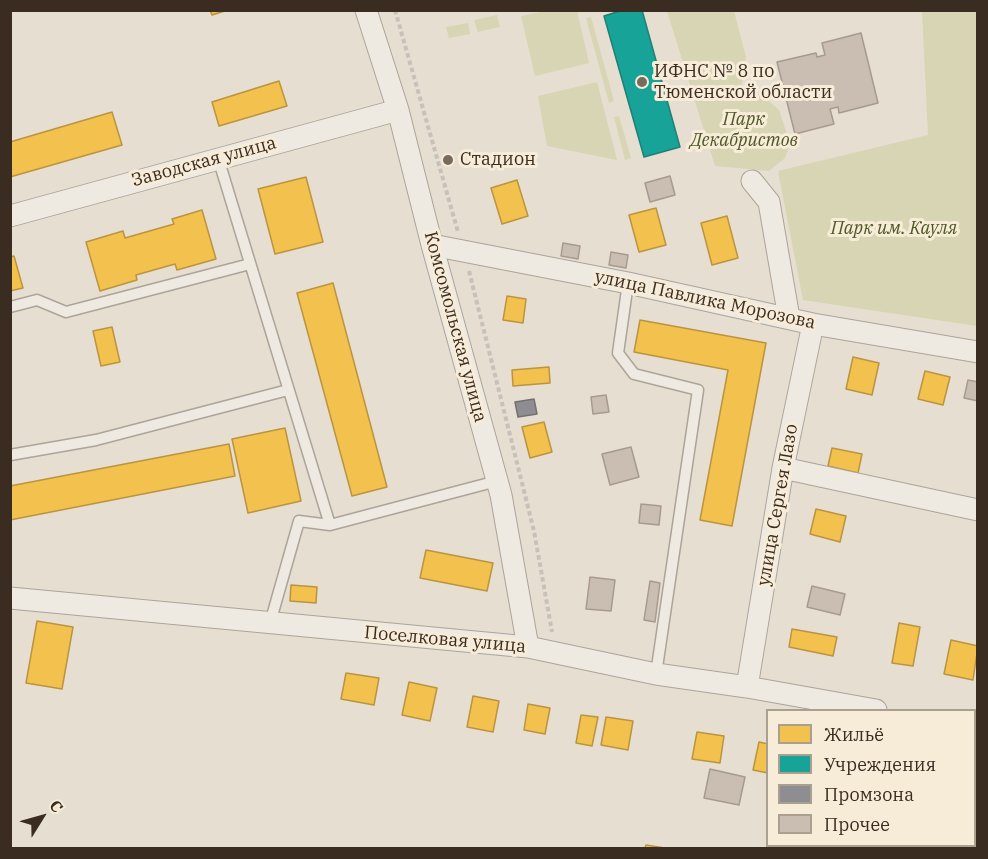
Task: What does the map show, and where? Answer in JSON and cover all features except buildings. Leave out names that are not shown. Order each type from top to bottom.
[{"type":"street","name":"Комсомольская улица","points":[[366,10],[398,110],[432,245],[497,481],[528,647]]},
{"type":"street","name":"Заводская улица","points":[[10,216],[398,110]]},
{"type":"street","points":[[752,181],[769,202],[789,318]]},
{"type":"street","name":"улица Павлика Морозова","points":[[432,245],[628,283],[813,324],[978,352]]},
{"type":"street","name":"улица Сергея Лазо","points":[[747,687],[783,468],[813,324]]},
{"type":"street","points":[[783,468],[978,510]]},
{"type":"street","name":"Поселковая улица","points":[[10,598],[528,647],[656,674],[747,687],[865,709]]},
{"type":"lane","points":[[218,158],[330,525]]},
{"type":"lane","points":[[10,307],[37,300],[66,312],[250,264]]},
{"type":"lane","points":[[628,283],[618,353],[634,374],[698,390],[656,674]]},
{"type":"lane","points":[[10,455],[96,440],[288,390]]},
{"type":"lane","points":[[270,623],[299,521],[330,525],[497,481]]},
{"type":"path","points":[[395,10],[464,251],[534,531],[555,653]]},
{"type":"green space","points":[[546,11],[577,11],[589,63],[535,76],[521,16]]},
{"type":"green space","name":"Парк Декабристов","points":[[667,11],[734,11],[746,57],[741,88],[762,95],[779,110],[790,143],[785,158],[769,171],[715,166]]},
{"type":"green space","name":"Парк им. Кауля","points":[[922,11],[977,11],[977,326],[803,300],[778,171],[928,135]]},
{"type":"green space","points":[[497,15],[500,27],[478,32],[474,20]]},
{"type":"green space","points":[[591,17],[614,101],[609,103],[586,18]]},
{"type":"green space","points":[[468,23],[470,34],[449,38],[446,27]]},
{"type":"green space","points":[[597,82],[617,160],[547,146],[538,96]]},
{"type":"green space","points":[[619,116],[631,158],[625,160],[614,117]]},
{"type":"place","name":"ИФНС № 8 по Тюменской области","points":[[642,82]]},
{"type":"place","name":"Стадион","points":[[448,160]]}]
